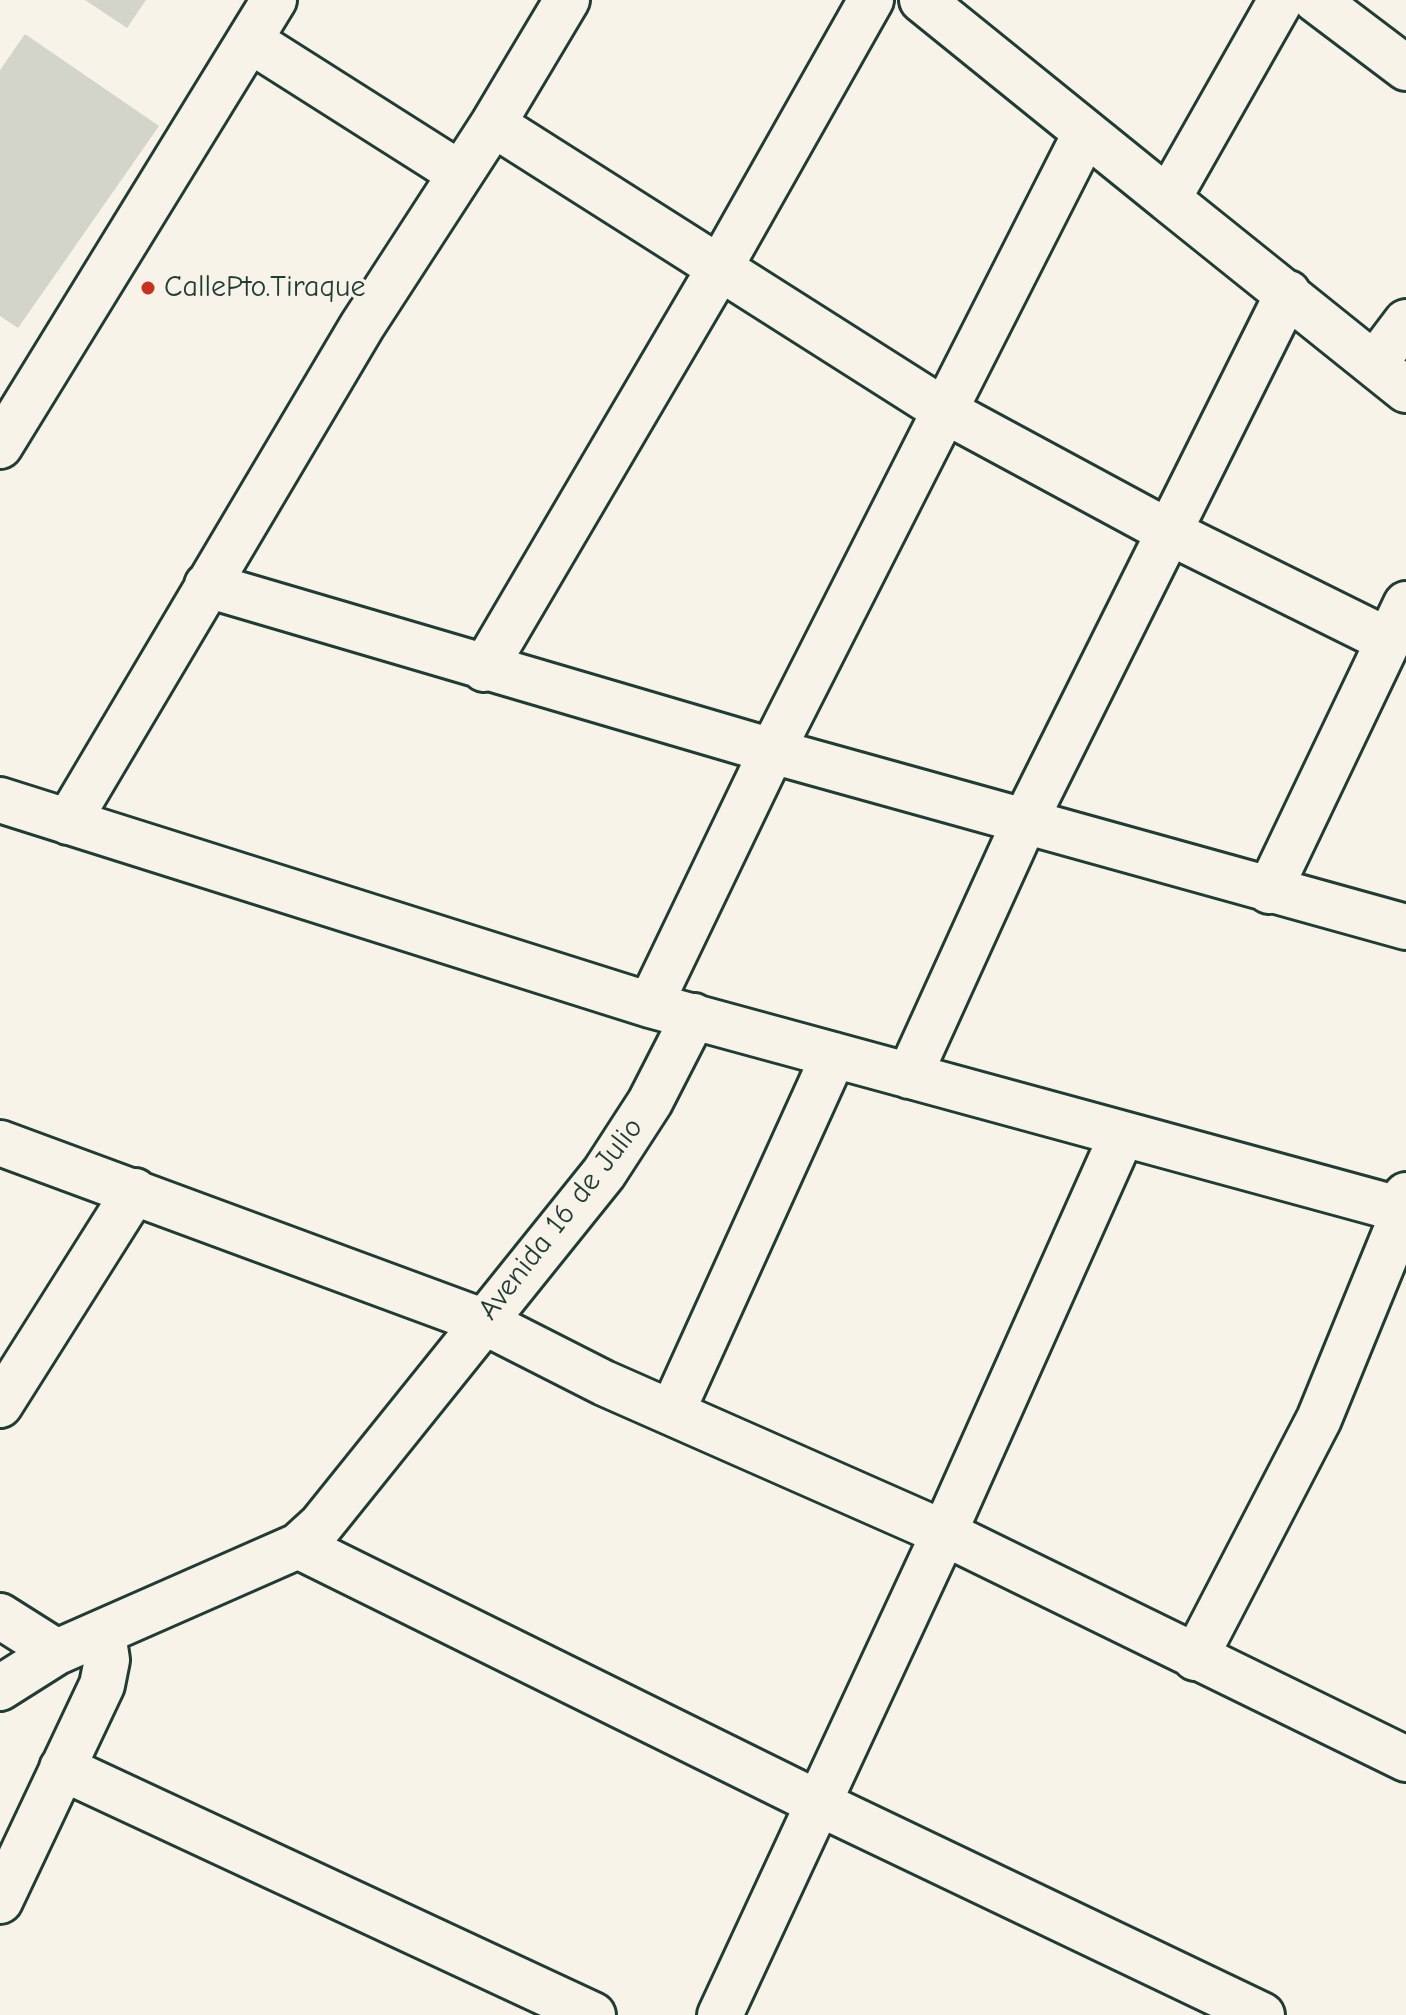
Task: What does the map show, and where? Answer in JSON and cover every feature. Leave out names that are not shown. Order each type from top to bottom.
[{"type":"street","points":[[6,422],[251,41],[274,0]]},
{"type":"street","points":[[68,822],[207,585],[567,0]]},
{"type":"street","points":[[484,669],[719,269],[871,0]]},
{"type":"street","points":[[922,0],[1390,376],[1406,322]]},
{"type":"street","points":[[1168,199],[1281,0]]},
{"type":"street","points":[[1316,0],[1406,68]]},
{"type":"street","points":[[251,41],[459,173]]},
{"type":"street","points":[[493,124],[945,411],[1169,532],[1396,622],[1269,891]]},
{"type":"street","points":[[650,1005],[772,751],[1085,134]]},
{"type":"street","points":[[909,1076],[1025,821],[1288,293]]},
{"type":"street","points":[[207,585],[484,669],[1406,927]]},
{"type":"street","points":[[0,800],[650,1005],[1122,1135],[1405,1206],[1319,1419],[1195,1658]]},
{"type":"street","name":"Avenida 16 de Julio","points":[[0,1688],[57,1652],[298,1546],[321,1525],[604,1173],[650,1102],[694,1016]]},
{"type":"street","points":[[672,1412],[834,1055]]},
{"type":"street","points":[[720,2015],[944,1533],[1122,1135]]},
{"type":"street","points":[[0,1143],[482,1321],[672,1412],[944,1533],[1406,1759]]},
{"type":"street","points":[[0,1405],[135,1191]]},
{"type":"street","points":[[298,1546],[818,1803],[1262,2015]]},
{"type":"street","points":[[0,1616],[57,1652]]},
{"type":"street","points":[[0,1901],[106,1673],[103,1633]]},
{"type":"street","points":[[62,1768],[593,2015]]},
{"type":"shaded area","points":[[85,0],[146,0],[127,28]]},
{"type":"shaded area","points":[[25,34],[159,126],[18,328],[0,316],[0,70]]},
{"type":"place","name":"CallePto.Tiraque","points":[[148,288]]}]
